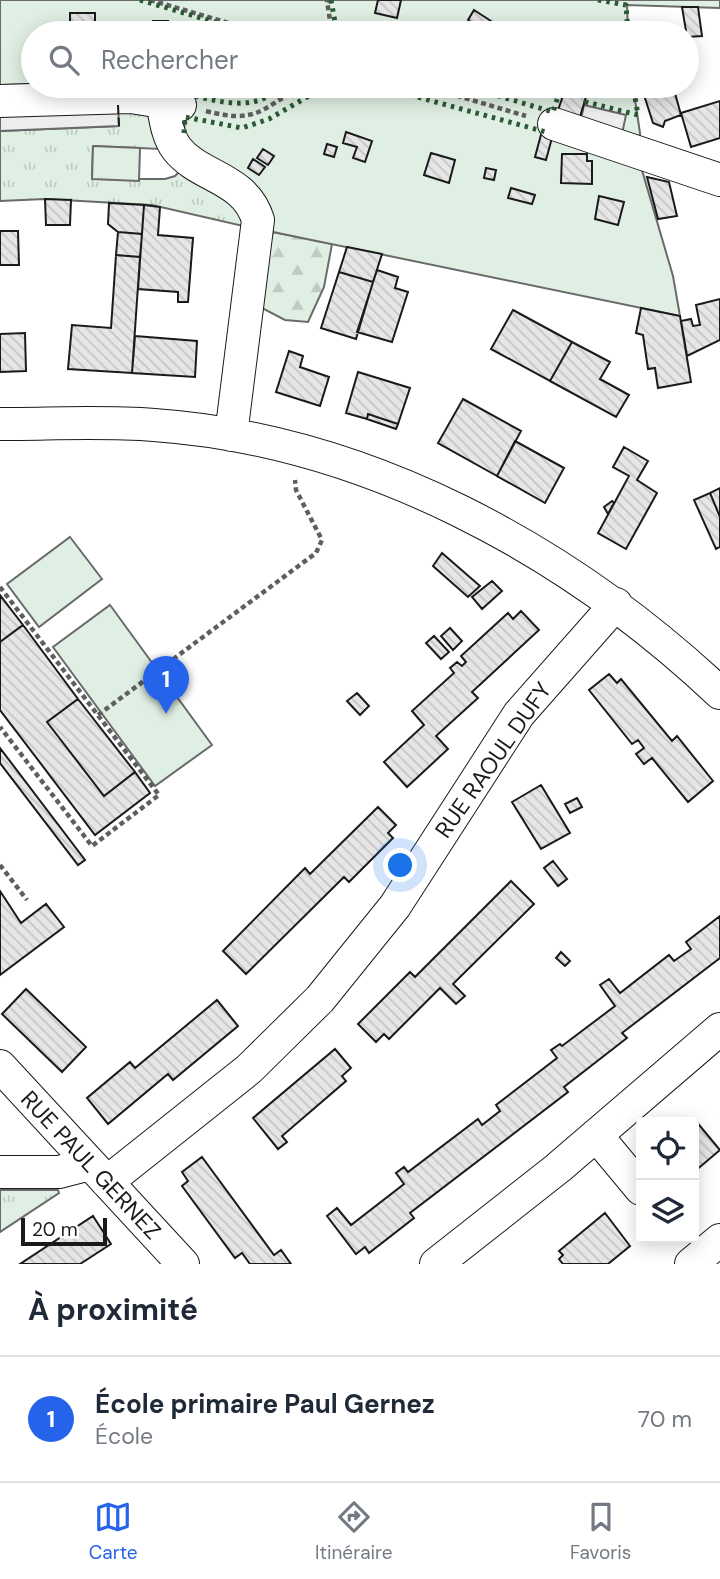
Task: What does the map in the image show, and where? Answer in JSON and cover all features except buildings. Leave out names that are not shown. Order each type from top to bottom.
[{"type":"street","points":[[0,101],[64,98]]},
{"type":"street","points":[[125,98],[172,103],[169,132],[177,149],[242,194],[258,220],[231,435]]},
{"type":"street","points":[[554,124],[720,180]]},
{"type":"street","points":[[0,424],[154,425],[231,435],[367,470],[504,533],[615,604],[720,693]]},
{"type":"street","name":"RUE RAOUL DUFY","points":[[99,1173],[249,1069],[320,999],[395,906],[519,714],[615,604]]},
{"type":"street","points":[[436,1264],[596,1135],[720,1029]]},
{"type":"street","name":"RUE PAUL GERNEZ","points":[[0,1066],[183,1264]]},
{"type":"street","points":[[596,1135],[636,1183]]},
{"type":"street","points":[[0,1172],[99,1173]]},
{"type":"path","points":[[150,0],[221,21]]},
{"type":"path","points":[[330,21],[327,1],[331,0]]},
{"type":"path","points":[[172,103],[229,117],[248,118],[280,98]]},
{"type":"path","points":[[465,98],[554,124]]},
{"type":"path","points":[[98,715],[316,553],[323,540],[296,490],[296,474]]},
{"type":"path","points":[[0,587],[159,795],[92,846],[0,727]]},
{"type":"path","points":[[0,865],[27,900]]},
{"type":"green space","points":[[0,0],[720,0],[720,8],[627,5],[628,21],[21,21],[21,84],[0,85]]},
{"type":"green space","points":[[163,98],[635,98],[640,133],[639,160],[673,276],[680,316],[273,232],[272,220],[190,148],[184,136],[185,117]]},
{"type":"green space","points":[[118,104],[139,106],[152,120],[161,149],[93,146],[92,179],[165,179],[175,176],[182,169],[240,209],[243,226],[152,205],[45,199],[0,201],[0,131],[118,126]]},
{"type":"green space","points":[[93,146],[140,148],[139,181],[92,179]]},
{"type":"green space","points":[[273,232],[332,244],[324,287],[308,322],[285,320],[258,306],[264,263]]},
{"type":"green space","points":[[70,537],[102,579],[39,627],[7,584]]},
{"type":"green space","points":[[110,605],[212,745],[155,786],[53,647]]},
{"type":"green space","points":[[0,1190],[58,1190],[59,1193],[0,1232]]},
{"type":"shaded area","points":[[118,104],[119,126],[0,131],[0,109]]},
{"type":"shaded area","points":[[584,105],[626,115],[622,134],[580,124]]},
{"type":"hedge","points":[[140,0],[211,21]]},
{"type":"hedge","points":[[331,0],[335,21]]},
{"type":"hedge","points":[[598,0],[626,5],[627,21]]},
{"type":"hedge","points":[[206,98],[237,103],[249,103],[265,98]]},
{"type":"hedge","points":[[184,133],[185,117],[242,128],[269,119],[305,98]]},
{"type":"hedge","points":[[421,98],[546,132]]},
{"type":"hedge","points":[[506,98],[553,112],[557,98]]},
{"type":"hedge","points":[[587,98],[586,102],[638,115],[635,98]]},
{"type":"fence","points":[[118,105],[119,126]]},
{"type":"place","name":"École primaire Paul Gernez","points":[[166,714]]}]
